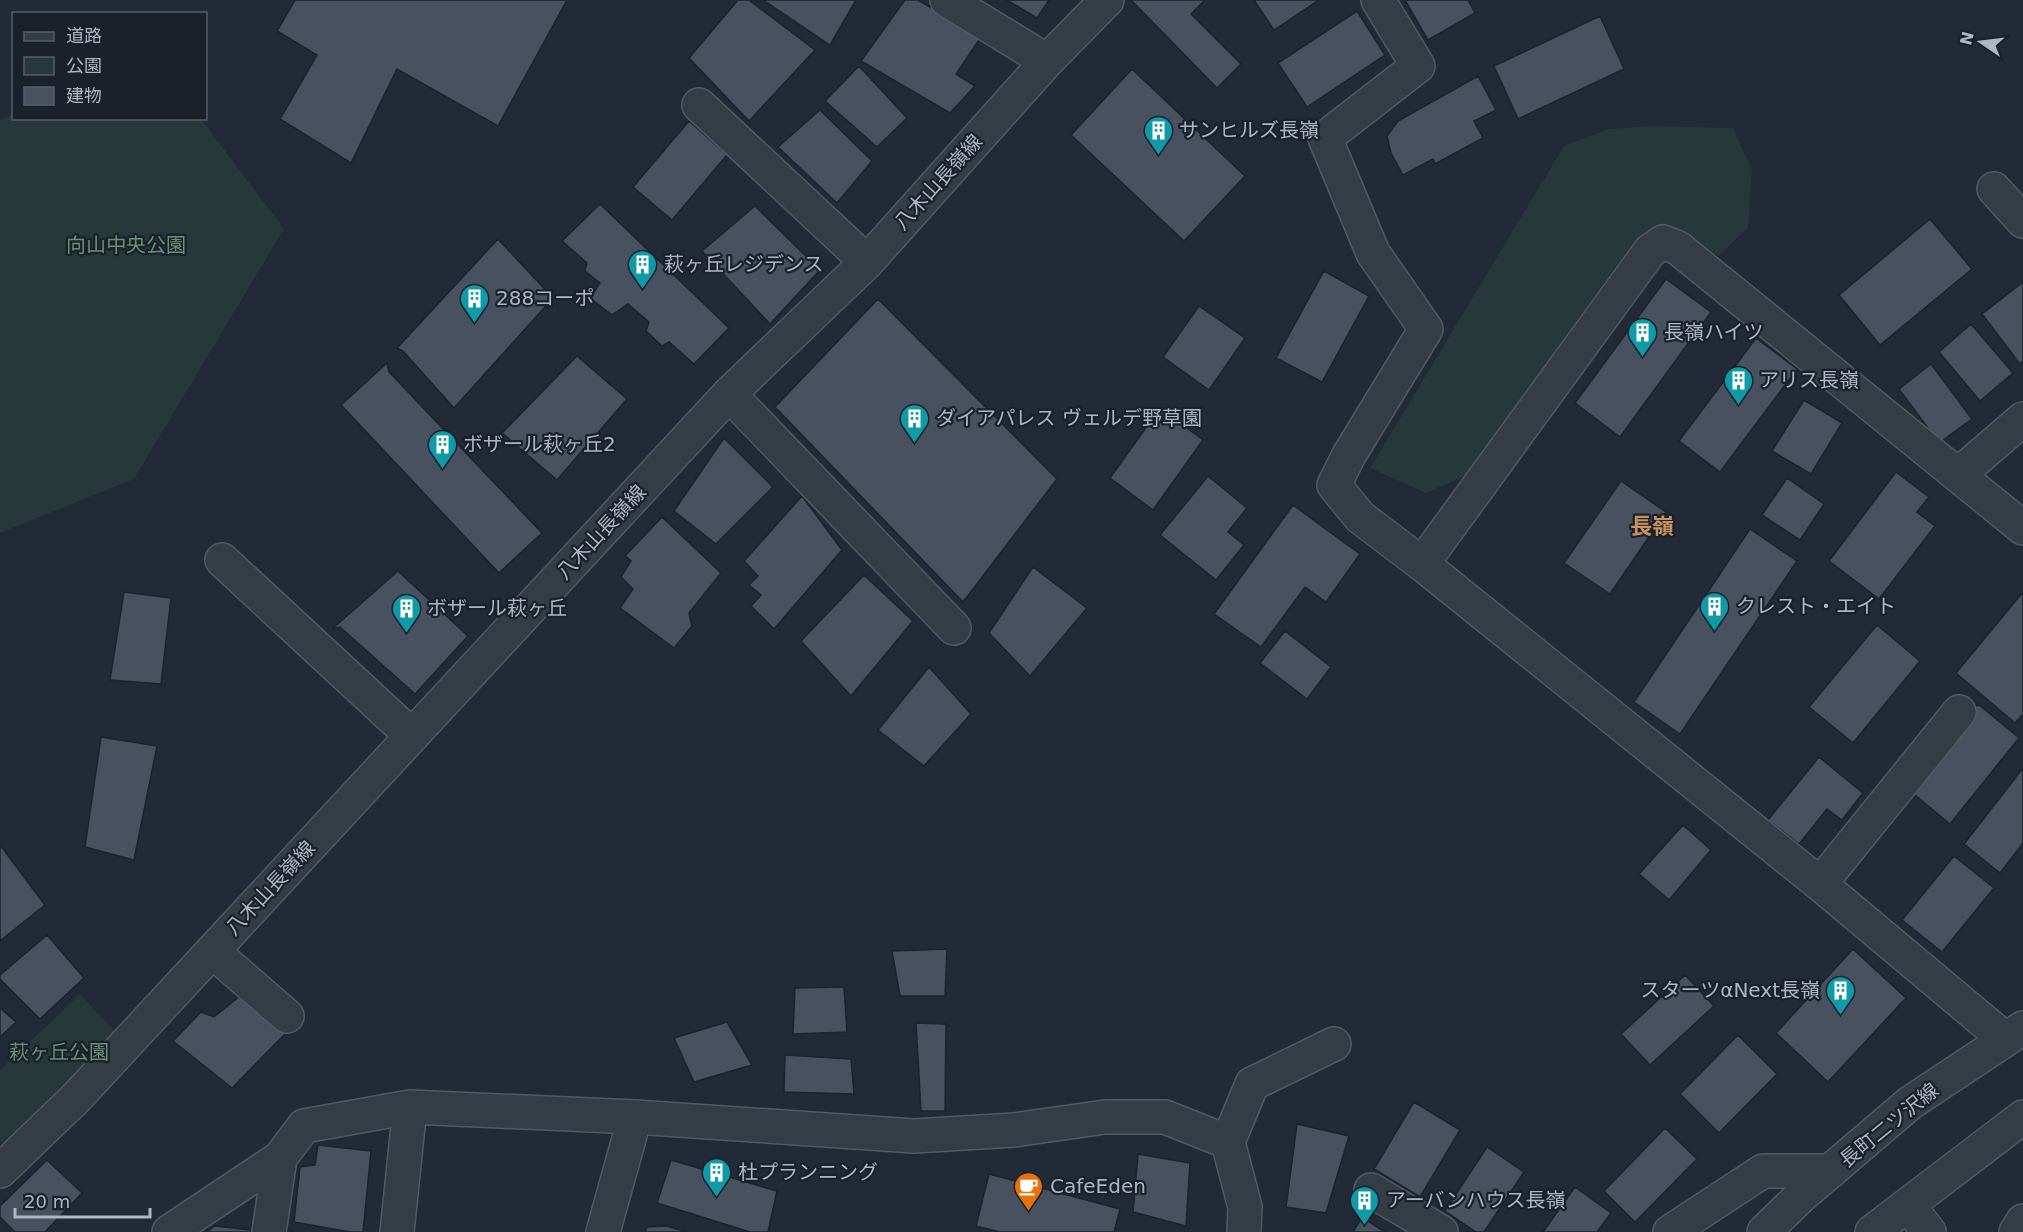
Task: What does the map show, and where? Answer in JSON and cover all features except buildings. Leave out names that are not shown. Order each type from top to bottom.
[{"type":"street","points":[[947,0],[1047,61]]},
{"type":"street","name":"八木山長嶺線","points":[[1,1168],[76,1098],[729,394],[867,262],[1047,61],[1107,0]]},
{"type":"street","points":[[1378,0],[1418,66],[1324,138],[1373,253],[1426,329],[1349,454],[1334,485],[1360,517],[1422,564],[1820,884],[2014,1034]]},
{"type":"street","points":[[699,105],[867,262]]},
{"type":"street","points":[[1994,189],[2023,221]]},
{"type":"street","points":[[1422,564],[1650,251],[1663,242],[1678,248],[2023,528]]},
{"type":"street","points":[[729,394],[954,628]]},
{"type":"street","points":[[1958,476],[2023,420]]},
{"type":"street","points":[[222,560],[412,736]]},
{"type":"street","points":[[1820,884],[1959,712]]},
{"type":"street","points":[[212,951],[287,1016]]},
{"type":"street","name":"長町二ツ沢線","points":[[1764,1232],[1801,1196],[1910,1103],[2014,1034]]},
{"type":"street","points":[[1244,1232],[1245,1206],[1228,1142],[1252,1084],[1334,1044]]},
{"type":"street","points":[[169,1232],[280,1158],[304,1126],[410,1107],[635,1117],[914,1136],[1014,1130],[1105,1117],[1165,1117],[1228,1142]]},
{"type":"street","points":[[397,1232],[410,1107]]},
{"type":"street","points":[[603,1232],[635,1117]]},
{"type":"street","points":[[1880,1230],[1908,1205],[2023,1117]]},
{"type":"street","points":[[269,1232],[280,1158]]},
{"type":"street","points":[[1670,1232],[1763,1171],[1831,1172]]},
{"type":"street","points":[[1371,1190],[1441,1232]]},
{"type":"street","points":[[1908,1205],[1929,1232]]},
{"type":"street","points":[[2016,1232],[2023,1221]]},
{"type":"green space","name":"向山中央公園","points":[[12,115],[12,120],[202,120],[284,229],[134,479],[0,533],[0,120]]},
{"type":"green space","points":[[1652,126],[1733,128],[1752,170],[1748,228],[1718,256],[1680,236],[1657,232],[1627,251],[1465,476],[1426,493],[1370,468],[1564,146],[1609,129]]},
{"type":"green space","name":"萩ヶ丘公園","points":[[80,994],[117,1034],[3,1143],[0,1140],[0,1070]]},
{"type":"place","name":"サンヒルズ長嶺","points":[[1158,156]]},
{"type":"place","name":"萩ヶ丘レジデンス","points":[[643,290]]},
{"type":"place","name":"288コーポ","points":[[475,324]]},
{"type":"place","name":"長嶺ハイツ","points":[[1643,358]]},
{"type":"place","name":"アリス長嶺","points":[[1738,406]]},
{"type":"place","name":"ダイアパレス ヴェルデ野草園","points":[[915,444]]},
{"type":"place","name":"ボザール萩ヶ丘2","points":[[442,470]]},
{"type":"place","name":"クレスト・エイト","points":[[1715,632]]},
{"type":"place","name":"ボザール萩ヶ丘","points":[[406,634]]},
{"type":"place","name":"スターツαNext長嶺","points":[[1841,1016]]},
{"type":"place","name":"杜プランニング","points":[[717,1198]]},
{"type":"place","name":"CafeEden","points":[[1029,1212]]},
{"type":"place","name":"アーバンハウス長嶺","points":[[1365,1226]]},
{"type":"district","name":"長嶺","points":[[1652,526]]}]
